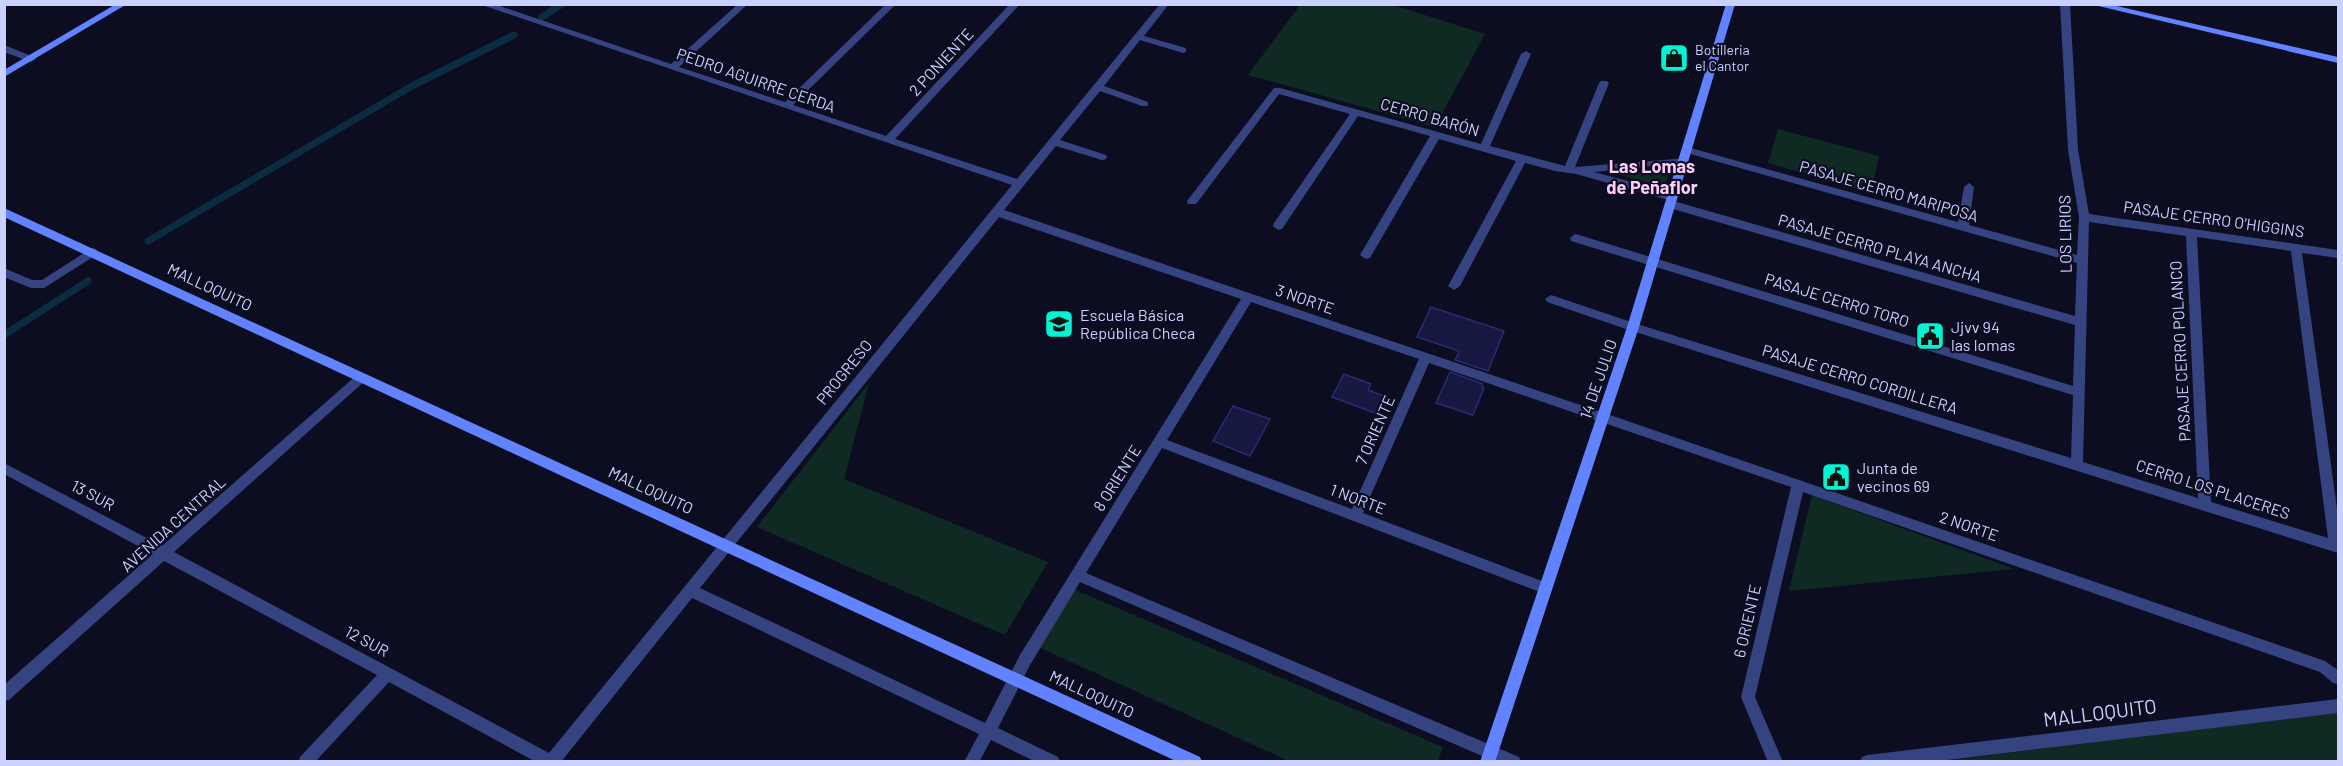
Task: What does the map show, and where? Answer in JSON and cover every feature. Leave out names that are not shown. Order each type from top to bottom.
[{"type":"street","points":[[4,74],[123,4]]},
{"type":"street","name":"PEDRO AGUIRRE CERDA","points":[[483,4],[1020,184]]},
{"type":"street","points":[[786,106],[892,4]]},
{"type":"street","name":"2 PONIENTE","points":[[888,140],[1016,4]]},
{"type":"street","name":"PROGRESO","points":[[551,762],[1165,4]]},
{"type":"street","name":"14 DE JULIO","points":[[1489,756],[1633,327],[1731,4]]},
{"type":"street","name":"LOS LIRIOS","points":[[2065,4],[2073,150],[2084,217],[2077,464]]},
{"type":"street","points":[[2094,4],[2338,60]]},
{"type":"street","points":[[672,68],[740,5]]},
{"type":"street","points":[[1138,38],[1183,50]]},
{"type":"street","points":[[4,48],[31,59]]},
{"type":"street","points":[[1484,148],[1526,54]]},
{"type":"street","points":[[1572,170],[1604,83]]},
{"type":"street","points":[[1098,87],[1145,104]]},
{"type":"street","name":"CERRO BARÓN","points":[[1192,201],[1277,90],[1522,159],[1572,170],[1671,201]]},
{"type":"street","points":[[1278,226],[1356,112]]},
{"type":"street","points":[[1366,255],[1436,135]]},
{"type":"street","points":[[1054,142],[1102,157]]},
{"type":"street","name":"CERRO BARÓN","points":[[1572,170],[1685,155]]},
{"type":"street","name":"PASAJE CERRO MARIPOSA","points":[[1685,155],[2083,261]]},
{"type":"street","points":[[1454,286],[1522,159]]},
{"type":"street","points":[[1963,228],[1969,187]]},
{"type":"street","name":"PASAJE CERRO PLAYA ANCHA","points":[[1671,201],[2081,322]]},
{"type":"street","name":"MALLOQUITO","points":[[4,212],[1195,762]]},
{"type":"street","name":"3 NORTE","points":[[997,212],[1603,417]]},
{"type":"street","name":"PASAJE CERRO O'HIGGINS","points":[[2084,217],[2338,254]]},
{"type":"street","name":"PASAJE CERRO POLANCO","points":[[2191,232],[2205,504]]},
{"type":"street","name":"PASAJE CERRO TORO","points":[[1575,238],[2079,392]]},
{"type":"street","points":[[2296,247],[2337,546]]},
{"type":"street","points":[[4,272],[31,284],[44,284],[92,252]]},
{"type":"street","name":"8 ORIENTE","points":[[971,762],[1016,678],[1077,575],[1248,297]]},
{"type":"street","name":"PASAJE CERRO CORDILLERA","points":[[1551,299],[1633,327],[2077,464]]},
{"type":"street","name":"7 ORIENTE","points":[[1355,516],[1426,357]]},
{"type":"street","name":"AVENIDA CENTRAL","points":[[4,695],[362,377]]},
{"type":"street","name":"2 NORTE","points":[[1603,417],[2325,667],[2338,678]]},
{"type":"street","name":"1 NORTE","points":[[1159,442],[1545,588]]},
{"type":"street","name":"CERRO LOS PLACERES","points":[[2077,464],[2337,546]]},
{"type":"street","name":"13 SUR","points":[[4,468],[165,552]]},
{"type":"street","name":"6 ORIENTE","points":[[1776,762],[1748,697],[1798,484]]},
{"type":"street","name":"12 SUR","points":[[165,552],[551,762]]},
{"type":"street","points":[[1077,575],[1489,756],[1514,762]]},
{"type":"street","points":[[690,590],[1053,762]]},
{"type":"street","points":[[305,762],[388,673]]},
{"type":"street","name":"MALLOQUITO","points":[[1867,762],[2338,706]]},
{"type":"green space","points":[[1300,5],[1393,5],[1485,34],[1435,127],[1248,75]]},
{"type":"green space","points":[[1778,129],[1879,156],[1871,193],[1768,163]]},
{"type":"green space","points":[[1671,167],[1664,188],[1618,174]]},
{"type":"green space","points":[[869,383],[844,479],[1048,562],[1005,635],[757,527]]},
{"type":"green space","points":[[1812,495],[2014,569],[1789,591]]},
{"type":"green space","points":[[1073,589],[1443,747],[1438,761],[1289,761],[1036,646]]},
{"type":"green space","points":[[2338,711],[2338,761],[1945,761]]},
{"type":"building","points":[[1431,307],[1504,331],[1488,371],[1455,360],[1459,352],[1456,350],[1417,337]]},
{"type":"building","points":[[1450,372],[1483,384],[1484,388],[1473,415],[1436,403]]},
{"type":"building","points":[[1344,374],[1371,384],[1368,390],[1384,396],[1375,413],[1332,397]]},
{"type":"building","points":[[1233,406],[1270,419],[1250,456],[1213,441]]},
{"type":"waterway","points":[[542,17],[562,4]]},
{"type":"waterway","points":[[148,241],[412,86],[514,35]]},
{"type":"waterway","points":[[4,335],[88,281]]},
{"type":"place","name":"Botilleria el Cantor","points":[[1674,58]]},
{"type":"place","name":"Escuela Básica República Checa","points":[[1059,324]]},
{"type":"place","name":"Jjvv 94 las lomas","points":[[1930,336]]},
{"type":"place","name":"Junta de vecinos 69","points":[[1836,477]]},
{"type":"district","name":"Las Lomas de Peñaflor","points":[[1652,177]]}]
